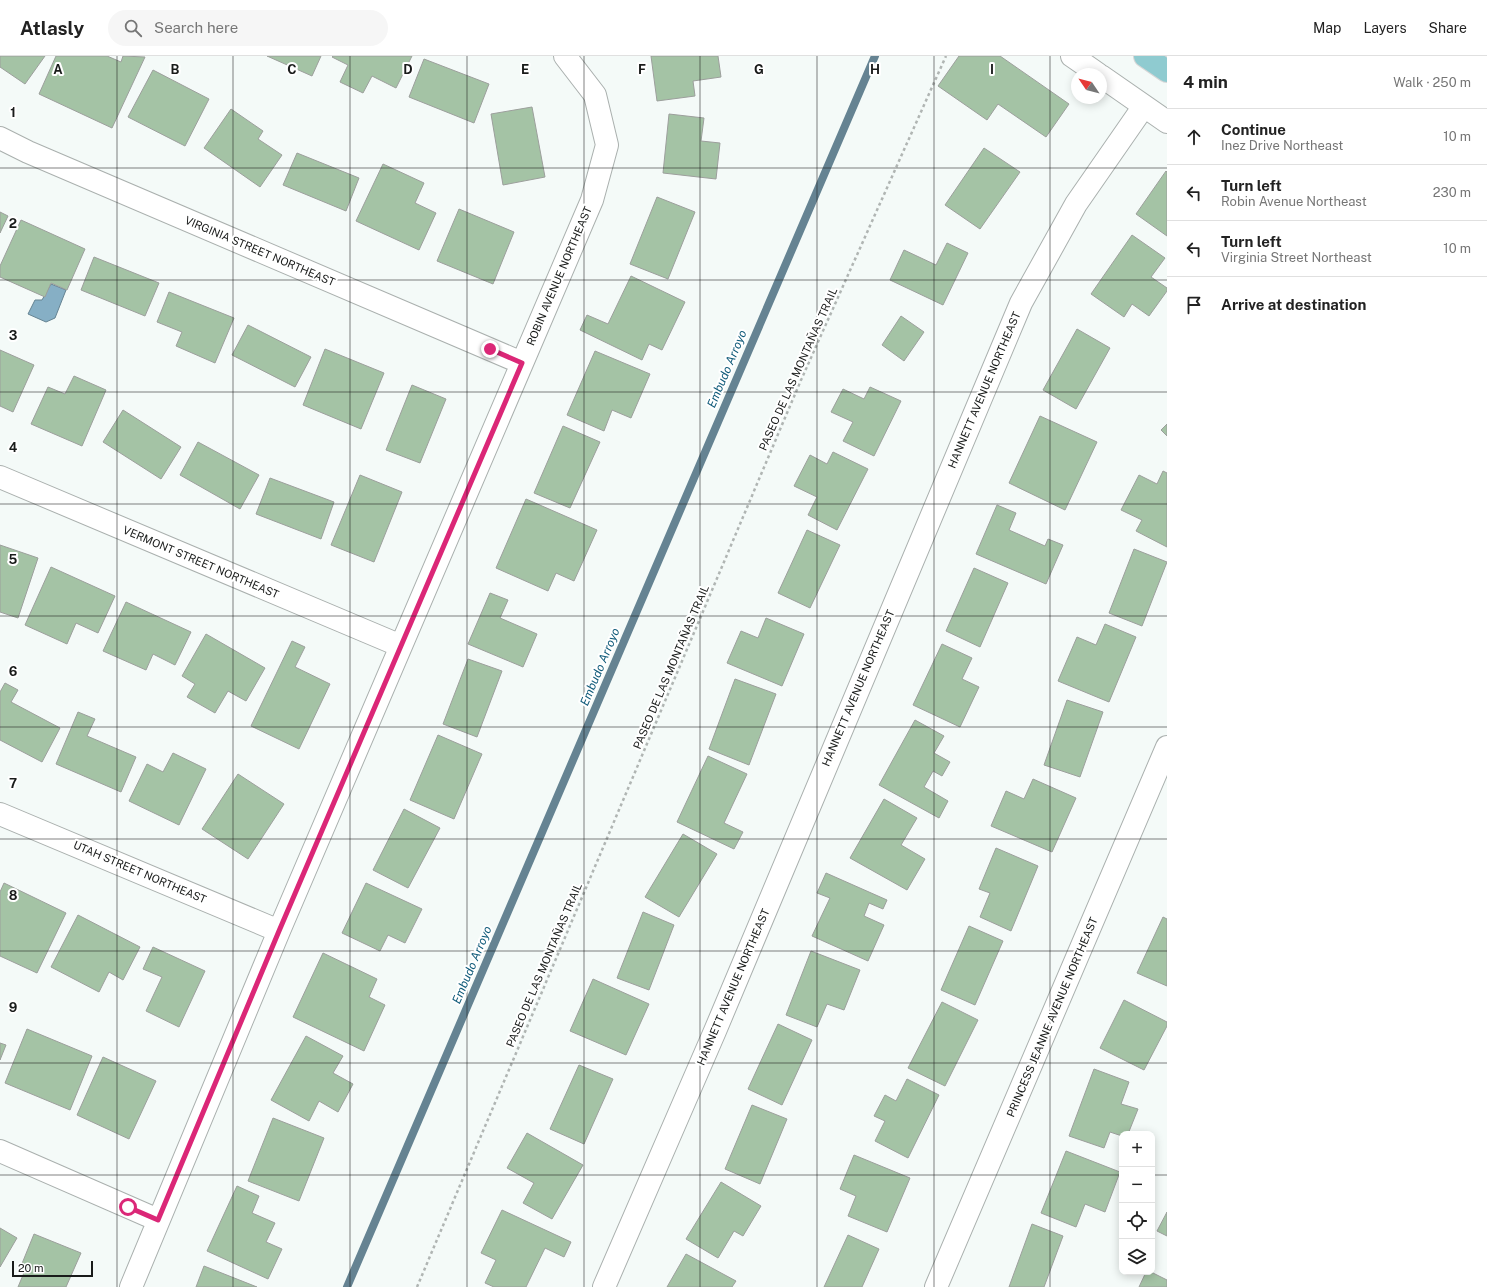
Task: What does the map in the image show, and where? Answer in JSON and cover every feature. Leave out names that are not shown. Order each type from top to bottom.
[{"type":"main road","points":[[1146,56],[1167,71]]},
{"type":"street","points":[[1072,56],[1089,68]]},
{"type":"street","name":"ROBIN AVENUE NORTHEAST","points":[[130,1287],[279,931],[592,200],[607,145],[596,95],[567,58]]},
{"type":"street","points":[[1107,80],[1167,122]]},
{"type":"street","name":"HANNETT AVENUE NORTHEAST","points":[[604,1287],[715,1031],[1021,303],[1076,204],[1144,106]]},
{"type":"street","name":"VIRGINIA STREET NORTHEAST","points":[[0,138],[28,152],[522,363]]},
{"type":"street","name":"VERMONT STREET NORTHEAST","points":[[0,477],[401,646]]},
{"type":"street","name":"PRINCESS JEANNE AVENUE NORTHEAST","points":[[936,1287],[1167,747]]},
{"type":"street","name":"UTAH STREET NORTHEAST","points":[[0,814],[279,931]]},
{"type":"street","points":[[0,1151],[158,1220]]},
{"type":"path","name":"PASEO DE LAS MONTAÑAS TRAIL","points":[[417,1287],[801,380],[946,56]]},
{"type":"water","points":[[51,284],[66,290],[55,318],[46,322],[28,314],[35,300],[42,300]]},
{"type":"building","points":[[0,56],[45,56],[25,84],[0,67]]},
{"type":"building","points":[[56,56],[107,56],[121,62],[123,56],[145,57],[112,128],[39,94]]},
{"type":"building","points":[[267,56],[321,56],[312,76]]},
{"type":"building","points":[[412,56],[396,88],[372,76],[363,93],[340,82],[348,65],[332,57]]},
{"type":"building","points":[[651,56],[718,56],[721,77],[693,81],[695,96],[657,101]]},
{"type":"building","points":[[959,56],[1000,56],[1069,104],[1046,137],[998,104],[987,120],[938,86]]},
{"type":"building","points":[[424,59],[489,84],[474,123],[409,97]]},
{"type":"building","points":[[153,70],[209,99],[185,146],[128,117]]},
{"type":"building","points":[[532,107],[545,177],[503,185],[491,114]]},
{"type":"building","points":[[231,109],[263,131],[258,139],[282,155],[260,187],[204,148]]},
{"type":"building","points":[[669,114],[704,118],[701,141],[720,143],[716,179],[663,173]]},
{"type":"building","points":[[984,148],[1020,172],[980,229],[945,205]]},
{"type":"building","points":[[297,153],[359,178],[346,211],[283,185]]},
{"type":"building","points":[[383,164],[424,183],[415,203],[436,213],[419,250],[356,221]]},
{"type":"building","points":[[1166,171],[1167,172],[1167,236],[1136,214]]},
{"type":"building","points":[[657,197],[695,212],[668,279],[630,264]]},
{"type":"building","points":[[459,209],[514,232],[493,284],[437,261]]},
{"type":"building","points":[[0,212],[8,216],[0,233]]},
{"type":"building","points":[[21,220],[85,249],[67,290],[51,283],[45,297],[0,277],[0,266]]},
{"type":"building","points":[[1132,235],[1165,258],[1151,277],[1167,288],[1167,291],[1149,316],[1132,304],[1124,317],[1091,294]]},
{"type":"building","points":[[947,243],[968,253],[943,305],[890,280],[904,250],[936,265]]},
{"type":"building","points":[[94,257],[159,283],[145,316],[81,290]]},
{"type":"building","points":[[631,276],[685,302],[662,350],[649,344],[642,360],[580,330],[587,315],[608,324]]},
{"type":"building","points":[[169,292],[234,318],[215,363],[176,346],[182,332],[157,322]]},
{"type":"building","points":[[901,316],[924,332],[904,361],[882,345]]},
{"type":"building","points":[[248,325],[311,357],[295,387],[232,355]]},
{"type":"building","points":[[1077,329],[1110,348],[1076,409],[1043,390]]},
{"type":"building","points":[[325,349],[384,373],[361,429],[303,405]]},
{"type":"building","points":[[0,350],[34,365],[13,412],[0,406]]},
{"type":"building","points":[[595,351],[650,374],[631,418],[612,410],[604,431],[567,415]]},
{"type":"building","points":[[74,376],[106,390],[82,446],[31,424],[48,387],[65,394]]},
{"type":"building","points":[[412,385],[446,399],[420,463],[386,450]]},
{"type":"building","points":[[870,387],[901,401],[874,456],[843,441],[853,422],[831,412],[843,389],[864,399]]},
{"type":"building","points":[[123,410],[181,447],[161,479],[103,442]]},
{"type":"building","points":[[1040,416],[1097,442],[1065,510],[1009,483]]},
{"type":"building","points":[[1167,424],[1167,436],[1161,430]]},
{"type":"building","points":[[563,426],[600,442],[570,508],[534,493]]},
{"type":"building","points":[[198,442],[259,475],[240,509],[180,475]]},
{"type":"building","points":[[833,452],[868,469],[837,530],[808,515],[817,497],[794,486],[810,455],[827,464]]},
{"type":"building","points":[[1163,471],[1167,473],[1167,547],[1136,531],[1142,520],[1121,510],[1139,475],[1157,484]]},
{"type":"building","points":[[360,475],[402,492],[374,562],[331,545]]},
{"type":"building","points":[[270,478],[334,502],[321,539],[256,514]]},
{"type":"building","points":[[526,499],[597,530],[574,581],[556,573],[548,591],[496,568]]},
{"type":"building","points":[[997,505],[1016,513],[1009,530],[1045,546],[1048,539],[1063,545],[1046,584],[976,554]]},
{"type":"building","points":[[807,530],[840,545],[810,608],[778,593]]},
{"type":"building","points":[[0,545],[38,558],[18,618],[0,612]]},
{"type":"building","points":[[1134,549],[1167,562],[1142,626],[1109,613]]},
{"type":"building","points":[[51,567],[115,596],[98,633],[76,623],[67,644],[25,625]]},
{"type":"building","points":[[974,568],[1008,583],[980,647],[946,631]]},
{"type":"building","points":[[490,593],[508,600],[500,618],[537,634],[523,667],[468,644]]},
{"type":"building","points":[[126,602],[191,632],[175,665],[153,654],[146,670],[103,651]]},
{"type":"building","points":[[766,618],[804,634],[782,686],[727,663],[741,631],[758,638]]},
{"type":"building","points":[[1105,624],[1136,637],[1109,702],[1058,681],[1077,637],[1096,645]]},
{"type":"building","points":[[206,634],[265,668],[246,701],[228,691],[215,713],[187,697],[195,684],[182,676]]},
{"type":"building","points":[[292,641],[305,647],[295,667],[330,684],[299,749],[251,726]]},
{"type":"building","points":[[942,644],[972,658],[962,679],[979,687],[960,727],[913,705]]},
{"type":"building","points":[[468,659],[502,671],[477,737],[443,724]]},
{"type":"building","points":[[735,679],[776,694],[749,765],[709,749]]},
{"type":"building","points":[[5,683],[18,690],[11,702],[60,728],[42,762],[0,740],[0,692]]},
{"type":"building","points":[[1067,700],[1103,712],[1080,777],[1044,765]]},
{"type":"building","points":[[78,712],[95,719],[87,736],[136,757],[121,792],[56,764]]},
{"type":"building","points":[[915,720],[944,736],[934,753],[950,762],[942,776],[933,771],[924,787],[948,801],[939,818],[879,785]]},
{"type":"building","points":[[438,735],[482,754],[454,819],[410,800]]},
{"type":"building","points":[[173,753],[206,769],[179,825],[129,801],[147,764],[163,772]]},
{"type":"building","points":[[708,756],[747,774],[724,823],[743,832],[734,849],[677,822]]},
{"type":"building","points":[[238,774],[284,804],[248,859],[202,829]]},
{"type":"building","points":[[1033,779],[1076,798],[1052,852],[991,826],[1006,791],[1024,799]]},
{"type":"building","points":[[884,799],[917,818],[901,845],[925,859],[907,890],[850,858]]},
{"type":"building","points":[[404,809],[440,828],[408,888],[373,870]]},
{"type":"building","points":[[683,834],[717,854],[679,917],[645,897]]},
{"type":"building","points":[[996,848],[1038,866],[1011,931],[980,917],[990,893],[979,889]]},
{"type":"building","points":[[826,873],[887,900],[883,909],[869,903],[864,916],[884,925],[868,961],[812,936],[830,898],[817,893]]},
{"type":"building","points":[[4,883],[66,913],[37,973],[0,956],[0,892]]},
{"type":"building","points":[[366,883],[422,909],[405,943],[388,935],[380,951],[342,933]]},
{"type":"building","points":[[643,912],[674,925],[649,990],[617,978]]},
{"type":"building","points":[[78,915],[140,947],[123,980],[109,972],[99,992],[51,967]]},
{"type":"building","points":[[1163,917],[1167,919],[1167,986],[1137,973]]},
{"type":"building","points":[[969,926],[1003,941],[975,1005],[941,990]]},
{"type":"building","points":[[153,947],[205,971],[179,1027],[146,1011],[162,977],[143,969]]},
{"type":"building","points":[[811,951],[860,970],[844,1010],[827,1004],[817,1027],[786,1015]]},
{"type":"building","points":[[323,953],[377,979],[369,997],[385,1005],[364,1051],[293,1017]]},
{"type":"building","points":[[593,979],[649,1004],[626,1055],[570,1031]]},
{"type":"building","points":[[1124,1000],[1167,1022],[1167,1026],[1144,1070],[1100,1048]]},
{"type":"building","points":[[942,1002],[978,1020],[945,1086],[908,1068]]},
{"type":"building","points":[[778,1024],[812,1040],[782,1105],[748,1089]]},
{"type":"building","points":[[27,1029],[92,1056],[70,1110],[5,1083]]},
{"type":"building","points":[[306,1036],[343,1056],[333,1073],[353,1084],[338,1112],[319,1101],[309,1121],[271,1100]]},
{"type":"building","points":[[0,1043],[6,1045],[0,1060]]},
{"type":"building","points":[[103,1057],[156,1081],[129,1139],[77,1115]]},
{"type":"building","points":[[579,1065],[613,1079],[584,1144],[550,1129]]},
{"type":"building","points":[[1094,1069],[1129,1082],[1121,1104],[1138,1109],[1129,1131],[1119,1131],[1119,1135],[1110,1132],[1104,1148],[1069,1136]]},
{"type":"building","points":[[907,1079],[939,1095],[908,1158],[875,1141],[885,1121],[874,1116],[885,1095],[896,1101]]},
{"type":"building","points":[[752,1105],[787,1119],[760,1184],[725,1169]]},
{"type":"building","points":[[273,1118],[324,1138],[299,1201],[248,1181]]},
{"type":"building","points":[[527,1133],[583,1165],[552,1219],[523,1203],[534,1183],[507,1168]]},
{"type":"building","points":[[1066,1151],[1119,1172],[1105,1212],[1085,1204],[1076,1227],[1041,1213]]},
{"type":"building","points":[[854,1155],[910,1178],[887,1232],[848,1216],[856,1196],[840,1189]]},
{"type":"building","points":[[721,1182],[761,1206],[743,1236],[734,1231],[718,1258],[686,1239]]},
{"type":"building","points":[[237,1186],[259,1196],[252,1213],[275,1223],[266,1242],[282,1249],[268,1279],[207,1251]]},
{"type":"building","points":[[502,1210],[571,1242],[564,1257],[545,1248],[526,1287],[494,1287],[485,1283],[496,1260],[481,1253]]},
{"type":"building","points":[[1167,1212],[1167,1236],[1157,1231]]},
{"type":"building","points":[[1032,1224],[1063,1236],[1044,1287],[1009,1287]]},
{"type":"building","points":[[0,1228],[17,1238],[0,1267]]},
{"type":"building","points":[[34,1234],[81,1253],[66,1287],[18,1287],[26,1268],[21,1266]]},
{"type":"building","points":[[848,1235],[879,1249],[862,1287],[824,1287]]},
{"type":"building","points":[[686,1254],[736,1281],[732,1287],[667,1287]]},
{"type":"building","points":[[204,1266],[257,1287],[196,1287]]},
{"type":"building","points":[[1155,1274],[1167,1280],[1167,1287],[1139,1287],[1145,1275]]},
{"type":"waterway","name":"Embudo Arroyo","points":[[347,1287],[875,56]]},
{"type":"route","points":[[128,1207],[158,1220],[279,931],[522,363],[490,349]]}]
